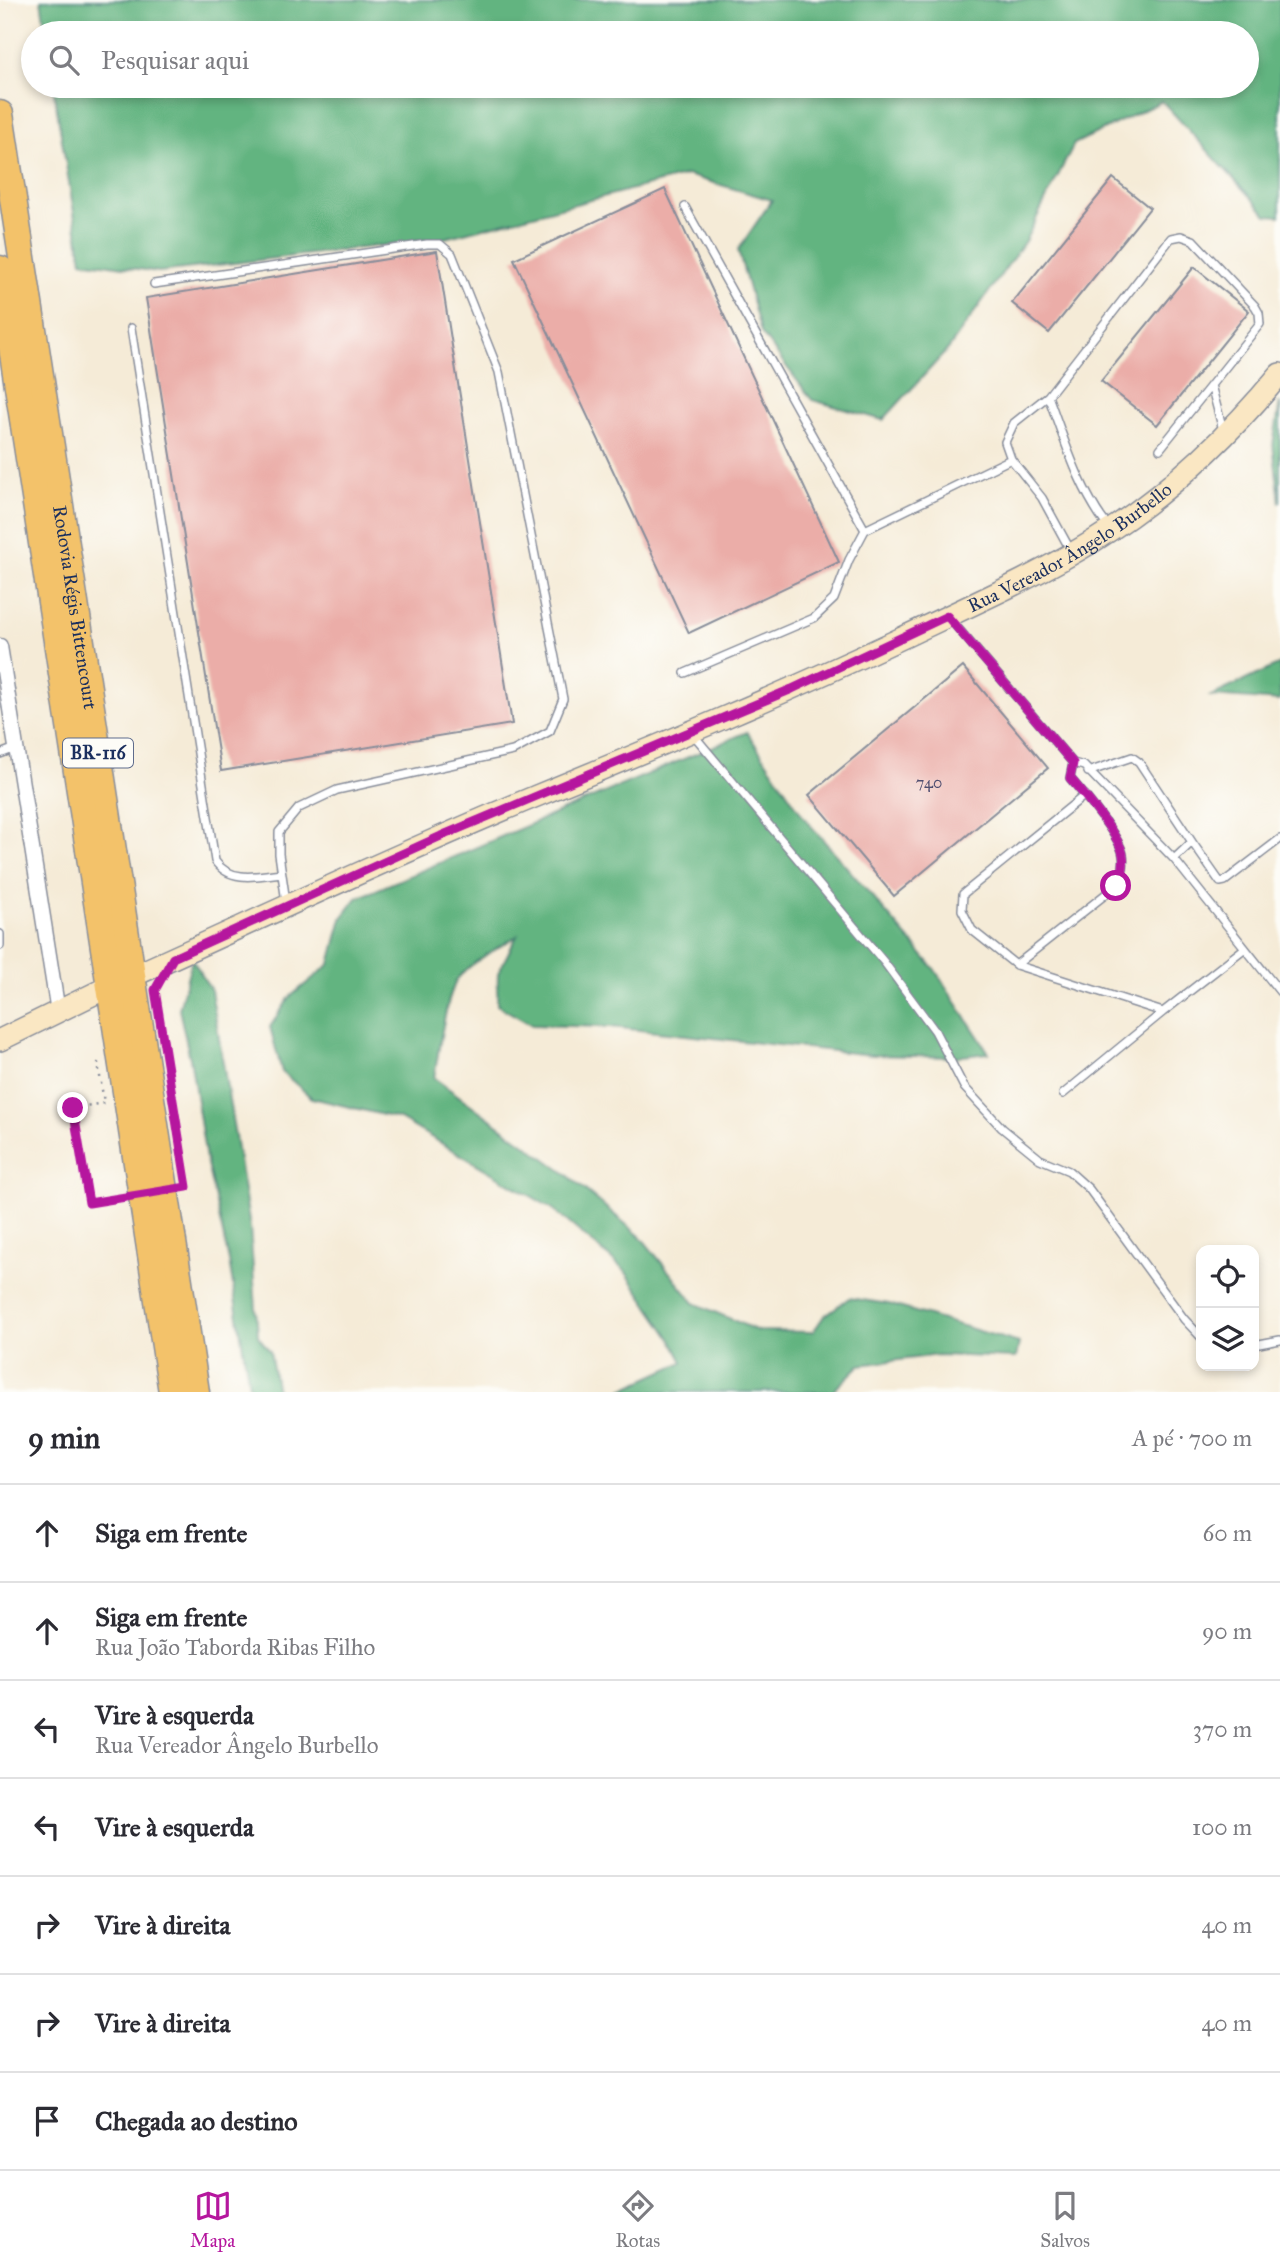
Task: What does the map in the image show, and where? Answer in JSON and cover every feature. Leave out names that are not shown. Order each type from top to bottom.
[{"type":"highway","name":"Rodovia Régis Bittencourt","points":[[0,114],[121,981],[119,1046],[172,1392]]},
{"type":"highway","name":"Rodovia Régis Bittencourt","points":[[0,269],[121,981],[196,1392]]},
{"type":"main road","name":"Rua Vereador Ângelo Burbello","points":[[0,1040],[121,981],[450,832],[792,689],[1073,553],[1111,530],[1162,490],[1224,434],[1280,374]]},
{"type":"street","points":[[0,646],[4,703],[16,748],[58,1012]]},
{"type":"lane","points":[[685,207],[865,530]]},
{"type":"lane","points":[[1073,553],[1042,498],[1011,459],[1004,442],[1014,423],[1048,396],[1171,238],[1181,236],[1193,240],[1255,306],[1260,324],[1160,449]]},
{"type":"lane","points":[[154,284],[427,243],[440,244],[452,254],[499,372],[564,699],[550,730],[513,751],[337,790],[299,808],[279,832],[286,906]]},
{"type":"lane","points":[[131,328],[215,860],[221,870],[244,877],[281,873]]},
{"type":"lane","points":[[1211,385],[1224,434]]},
{"type":"lane","points":[[1048,396],[1076,470],[1098,514],[1111,530]]},
{"type":"lane","points":[[685,673],[814,618],[834,599],[849,559],[865,530],[1011,459]]},
{"type":"lane","points":[[947,616],[1073,763],[1084,766],[1174,859],[1280,992]]},
{"type":"lane","points":[[692,732],[884,962],[935,1031],[964,1087],[1011,1136],[1040,1159],[1069,1171],[1089,1189],[1196,1332]]},
{"type":"lane","points":[[0,754],[16,748]]},
{"type":"lane","points":[[1088,772],[1132,757],[1139,762],[1220,881],[1225,881],[1280,839]]},
{"type":"lane","points":[[1016,965],[1116,886],[1124,873],[1123,853],[1085,795],[1070,778],[1073,763]]},
{"type":"lane","points":[[1085,795],[963,894],[962,911],[972,930],[1016,965],[1163,1013]]},
{"type":"lane","points":[[1174,859],[1192,842]]},
{"type":"lane","points":[[0,934],[0,946]]},
{"type":"lane","points":[[1063,1094],[1245,948]]},
{"type":"lane","points":[[1259,1344],[1280,1340]]},
{"type":"path","points":[[119,1046],[98,1063],[104,1103],[73,1108],[89,1203],[187,1187],[185,1174]]},
{"type":"green space","points":[[41,0],[1280,0],[1280,216],[1267,215],[1162,101],[1074,144],[1025,241],[949,348],[883,420],[812,400],[761,333],[738,250],[772,200],[687,175],[445,238],[159,272],[82,261],[55,98],[1259,98],[1259,21],[44,21]]},
{"type":"green space","points":[[1280,402],[1280,503],[1273,445]]},
{"type":"green space","points":[[1280,664],[1280,701],[1211,696]]},
{"type":"green space","points":[[747,732],[805,819],[933,967],[989,1053],[954,1057],[872,1055],[611,1027],[532,1025],[497,1005],[498,973],[517,936],[471,966],[454,985],[443,1025],[434,1078],[565,1173],[641,1237],[694,1303],[758,1331],[813,1332],[824,1316],[849,1298],[889,1304],[1019,1343],[1016,1358],[938,1355],[860,1365],[832,1392],[617,1392],[683,1362],[672,1340],[625,1271],[553,1209],[400,1119],[312,1098],[282,1072],[270,1027],[290,997],[330,964],[342,918],[357,898]]},
{"type":"green space","points":[[192,959],[211,990],[250,1227],[258,1336],[270,1351],[277,1392],[250,1392],[229,1261],[206,1159],[191,1063],[179,1009]]},
{"type":"building","points":[[1113,178],[1150,208],[1049,333],[1012,303]]},
{"type":"building","points":[[665,189],[839,562],[689,633],[514,259]]},
{"type":"building","points":[[437,251],[512,724],[221,771],[146,298]]},
{"type":"building","points":[[1194,267],[1249,311],[1157,425],[1101,381]]},
{"type":"building","points":[[963,667],[1048,768],[894,896],[809,795]]},
{"type":"route","points":[[73,1108],[89,1203],[187,1187],[155,990],[173,958],[441,836],[792,689],[947,616],[1073,763],[1070,778],[1101,817],[1123,853],[1124,873],[1116,886]]}]
